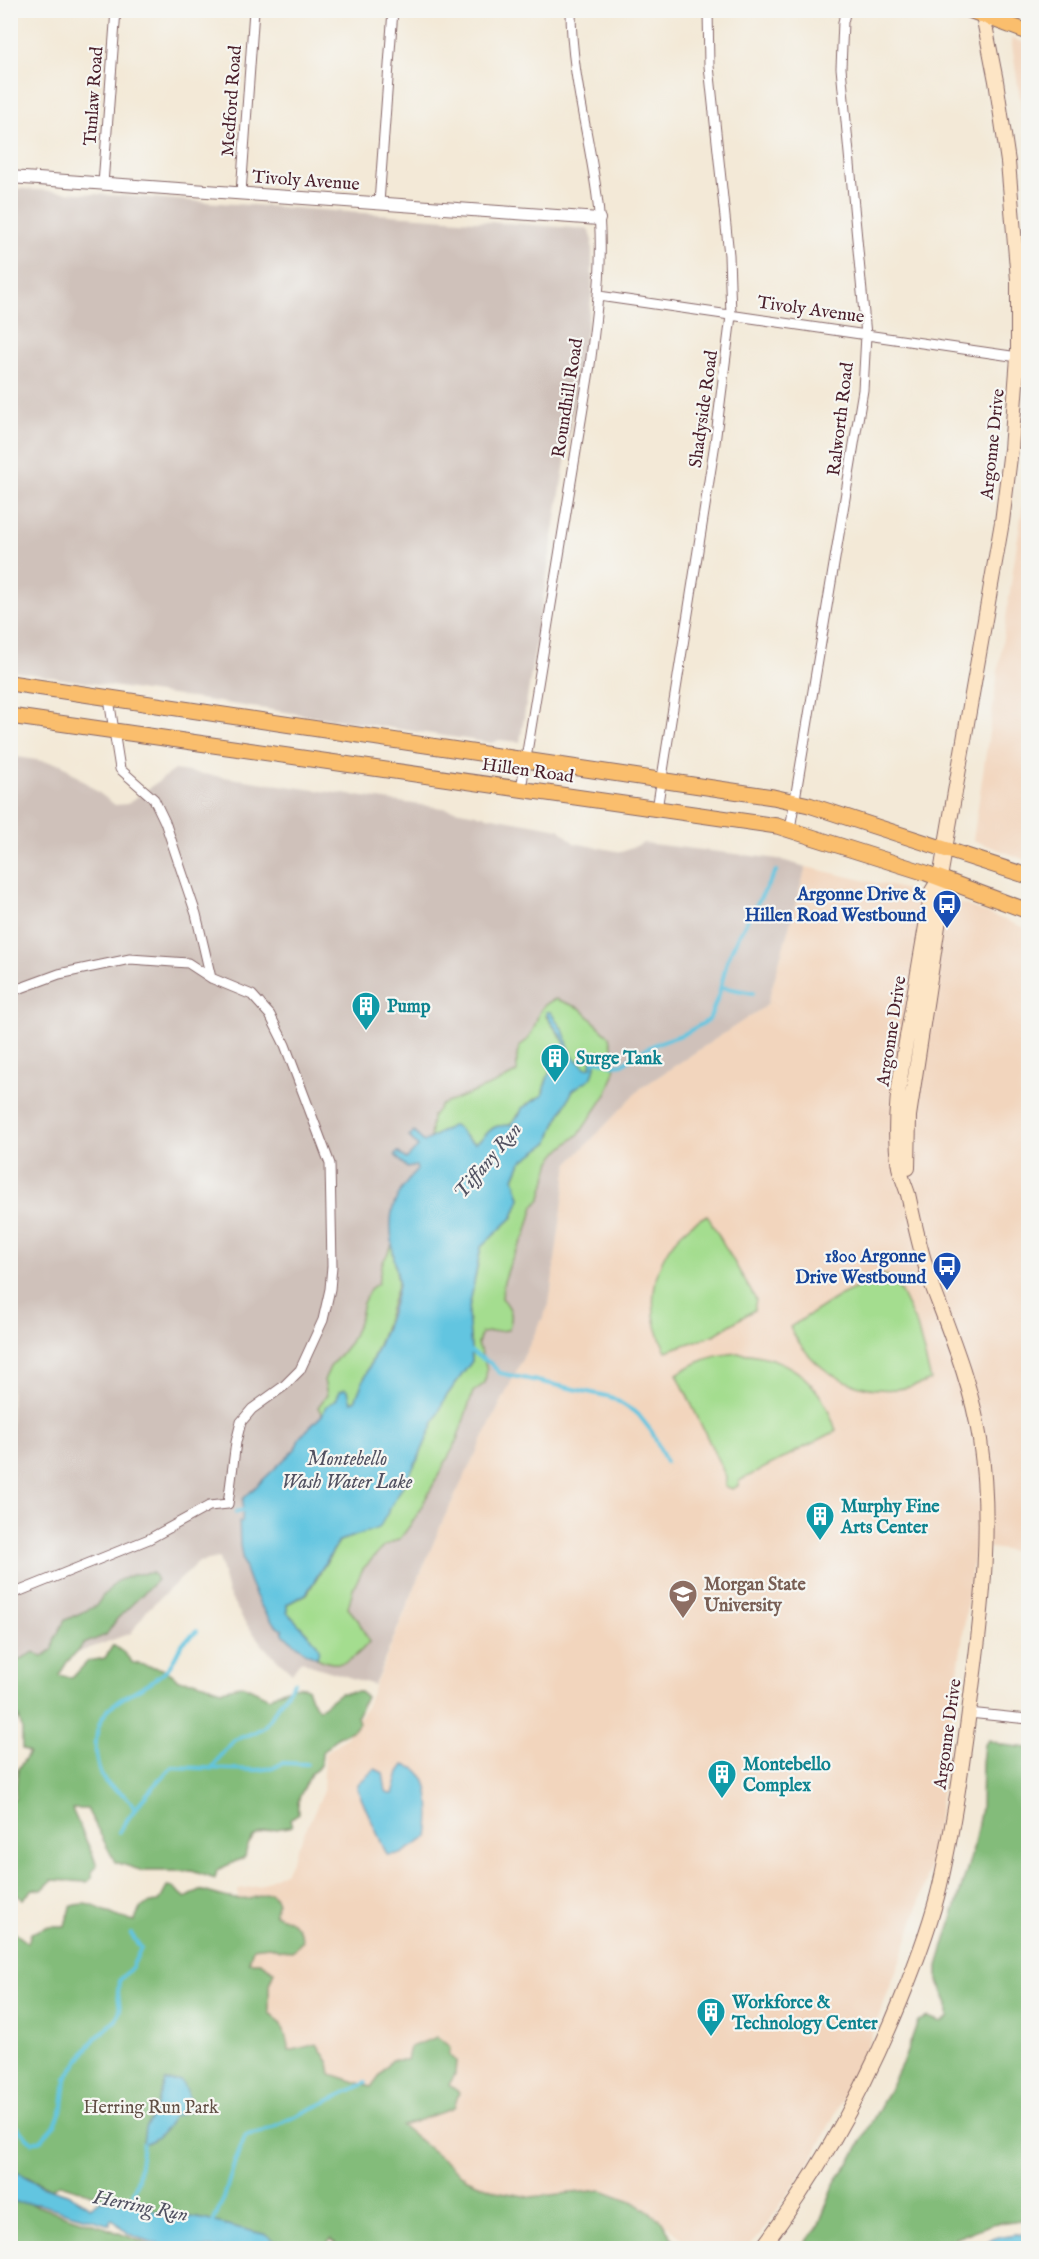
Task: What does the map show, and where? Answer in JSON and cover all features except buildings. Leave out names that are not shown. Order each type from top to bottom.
[{"type":"main road","points":[[978,12],[1029,32]]},
{"type":"main road","name":"Argonne Drive","points":[[762,2248],[799,2197],[847,2118],[878,2055],[907,1984],[939,1888],[969,1713],[986,1569],[987,1521],[980,1442],[970,1393],[955,1343],[928,1274],[907,1191],[909,1116],[943,894],[940,878],[1002,522],[1011,449],[1018,357],[1018,280],[1009,172],[996,81],[978,12]]},
{"type":"main road","name":"Hillen Road","points":[[10,683],[662,779],[795,801],[1029,876]]},
{"type":"main road","name":"Hillen Road","points":[[10,716],[756,822],[790,829],[940,878],[1029,911]]},
{"type":"street","name":"Tunlaw Road","points":[[103,184],[116,10]]},
{"type":"street","name":"Medford Road","points":[[241,194],[254,10]]},
{"type":"street","points":[[379,203],[393,10]]},
{"type":"street","name":"Roundhill Road","points":[[521,789],[590,365],[599,296],[599,219],[595,179],[576,69],[571,10]]},
{"type":"street","name":"Shadyside Road","points":[[657,809],[723,393],[731,316],[729,255],[709,66],[708,10]]},
{"type":"street","name":"Ralworth Road","points":[[790,829],[863,390],[866,335],[841,68],[843,22],[846,10]]},
{"type":"street","name":"Tivoly Avenue","points":[[10,177],[599,219]]},
{"type":"street","name":"Tivoly Avenue","points":[[599,296],[1018,357]]},
{"type":"street","points":[[109,699],[120,769],[154,799],[165,822],[196,914],[211,978]]},
{"type":"street","points":[[10,992],[59,974],[130,959],[188,963],[211,978],[244,990],[258,1001],[270,1015],[285,1045],[328,1157],[331,1177],[333,1266],[323,1320],[306,1358],[295,1376],[252,1408],[241,1422],[236,1442],[228,1504],[209,1506],[149,1539],[10,1595]]},
{"type":"street","points":[[969,1713],[1029,1719]]},
{"type":"shaded area","points":[[1011,38],[1028,44],[1028,152]]},
{"type":"shaded area","points":[[10,188],[588,229],[592,236],[592,294],[520,742],[499,740],[492,743],[11,671]]},
{"type":"shaded area","points":[[1028,470],[1028,861],[973,840]]},
{"type":"shaded area","points":[[11,756],[61,764],[115,805],[127,804],[174,770],[449,809],[559,829],[574,843],[622,852],[643,843],[778,859],[806,867],[767,1005],[641,1088],[568,1164],[549,1305],[443,1520],[374,1685],[310,1665],[301,1660],[292,1673],[265,1648],[244,1621],[228,1593],[219,1558],[199,1562],[148,1609],[131,1633],[11,1677]]},
{"type":"shaded area","name":"Morgan State University","points":[[806,867],[955,901],[1028,929],[1028,1553],[975,1546],[932,1863],[902,1956],[860,2065],[812,2159],[761,2233],[747,2248],[693,2248],[662,2221],[634,2202],[602,2191],[530,2197],[509,2195],[484,2187],[450,2167],[372,2099],[296,2071],[238,1953],[238,1889],[259,1886],[286,1871],[323,1793],[325,1753],[347,1737],[366,1707],[443,1520],[549,1305],[568,1164],[641,1088],[767,1005]]},
{"type":"green space","points":[[556,999],[580,1008],[610,1037],[615,1058],[614,1074],[607,1093],[580,1133],[551,1161],[541,1198],[534,1206],[526,1234],[511,1261],[504,1282],[502,1298],[511,1313],[510,1325],[508,1330],[481,1333],[478,1344],[487,1369],[485,1383],[473,1392],[456,1443],[414,1520],[400,1539],[384,1546],[363,1569],[353,1589],[348,1608],[358,1620],[369,1642],[358,1654],[346,1662],[325,1662],[317,1658],[317,1644],[287,1612],[287,1604],[307,1594],[339,1541],[379,1527],[418,1459],[445,1398],[472,1361],[468,1313],[481,1247],[513,1217],[520,1198],[514,1179],[521,1162],[549,1142],[553,1129],[573,1090],[592,1076],[594,1070],[591,1067],[586,1068],[572,1056],[563,1030],[550,1012],[546,1016],[565,1043],[566,1051],[558,1054],[546,1081],[543,1095],[527,1104],[510,1125],[495,1127],[476,1143],[453,1125],[430,1139],[432,1117],[441,1105],[497,1083],[517,1072],[518,1050],[528,1039],[540,1011]]},
{"type":"green space","points":[[707,1215],[756,1300],[754,1310],[714,1335],[666,1351],[659,1336],[653,1303],[659,1270],[665,1254],[675,1240],[689,1226]]},
{"type":"green space","points":[[392,1245],[398,1283],[382,1335],[355,1401],[332,1402],[322,1415],[318,1407],[327,1395],[324,1380],[330,1367],[350,1342],[359,1322],[363,1303],[370,1289],[378,1283],[382,1264]]},
{"type":"green space","points":[[884,1275],[895,1280],[917,1326],[931,1380],[910,1387],[889,1389],[869,1388],[850,1383],[832,1374],[815,1361],[801,1346],[790,1327],[839,1296]]},
{"type":"green space","points":[[739,1353],[774,1360],[801,1375],[822,1399],[836,1431],[739,1481],[738,1486],[732,1489],[725,1486],[726,1477],[677,1374],[706,1359]]},
{"type":"green space","points":[[153,1573],[157,1580],[117,1619],[106,1635],[84,1644],[67,1662],[59,1675],[72,1678],[88,1661],[105,1658],[113,1645],[133,1663],[169,1672],[178,1680],[194,1681],[222,1690],[243,1685],[269,1698],[292,1687],[307,1688],[311,1699],[319,1709],[340,1693],[360,1692],[366,1697],[357,1716],[359,1723],[354,1730],[337,1738],[322,1752],[320,1764],[311,1773],[300,1797],[298,1813],[290,1820],[292,1826],[261,1832],[251,1840],[245,1857],[217,1870],[215,1879],[192,1871],[143,1871],[115,1862],[87,1809],[72,1809],[97,1865],[92,1872],[92,1878],[87,1882],[52,1880],[42,1890],[33,1889],[23,1899],[11,1891],[10,1802],[15,1798],[18,1769],[29,1753],[22,1749],[22,1729],[19,1717],[11,1730],[11,1664],[34,1652],[42,1657],[53,1649],[54,1640],[65,1620],[96,1606],[117,1581],[135,1574]]},
{"type":"green space","points":[[989,1740],[1003,1745],[1028,1748],[1028,2219],[992,2224],[930,2248],[801,2248],[817,2229],[836,2180],[850,2162],[889,2090],[905,2057],[918,2021],[928,2017],[941,2022],[948,2018],[948,2004],[938,1981],[938,1966],[973,1849],[981,1808],[984,1745]]},
{"type":"green space","name":"Herring Run Park","points":[[167,1887],[174,1888],[186,1898],[200,1890],[236,1899],[271,1893],[278,1902],[274,1914],[290,1921],[299,1930],[303,1941],[292,1951],[269,1946],[253,1948],[249,1962],[260,1962],[274,1971],[269,1985],[269,2013],[281,2024],[289,2051],[317,2044],[329,2063],[331,2074],[371,2087],[391,2060],[407,2060],[410,2047],[437,2037],[450,2047],[449,2054],[456,2061],[455,2074],[449,2085],[459,2092],[454,2108],[402,2126],[467,2179],[496,2191],[530,2197],[602,2190],[634,2202],[662,2221],[678,2248],[341,2248],[331,2239],[323,2248],[317,2245],[305,2248],[273,2241],[267,2235],[203,2219],[157,2212],[133,2203],[103,2201],[99,2196],[60,2184],[51,2189],[19,2173],[11,2172],[10,1929],[28,1943],[31,1933],[49,1926],[65,1926],[70,1907],[82,1904],[88,1904],[118,1917],[135,1921],[143,1906],[159,1902]]},
{"type":"green space","points":[[11,2200],[28,2203],[106,2228],[157,2248],[11,2248]]},
{"type":"water","name":"Montebello Wash Water Lake","points":[[546,1012],[550,1012],[563,1030],[572,1056],[586,1068],[591,1067],[592,1055],[598,1056],[592,1077],[573,1090],[553,1129],[549,1142],[521,1162],[514,1178],[520,1198],[513,1217],[481,1247],[468,1313],[472,1361],[445,1398],[418,1459],[379,1528],[339,1541],[306,1594],[287,1604],[287,1612],[317,1644],[319,1649],[317,1658],[283,1634],[282,1629],[268,1616],[255,1594],[240,1548],[239,1522],[242,1522],[243,1499],[295,1449],[300,1437],[322,1415],[327,1406],[336,1400],[340,1391],[345,1389],[348,1391],[351,1402],[355,1401],[385,1329],[398,1285],[391,1231],[392,1210],[400,1191],[417,1170],[416,1166],[407,1168],[395,1155],[398,1152],[406,1159],[418,1147],[409,1136],[414,1132],[424,1142],[453,1125],[475,1143],[495,1127],[510,1125],[520,1114],[522,1108],[543,1095],[556,1058],[560,1053],[566,1051],[564,1041]]},
{"type":"water","points":[[404,1765],[419,1772],[427,1787],[430,1814],[428,1837],[401,1854],[387,1855],[357,1789],[359,1783],[375,1769],[383,1773],[386,1791],[393,1794],[399,1772]]},
{"type":"water","points":[[165,2081],[181,2081],[193,2105],[190,2111],[172,2117],[161,2134],[143,2144],[145,2128],[155,2111]]},
{"type":"water","name":"Herring Run","points":[[11,2172],[19,2173],[42,2186],[70,2195],[90,2207],[106,2200],[133,2203],[157,2212],[203,2219],[267,2235],[284,2244],[317,2245],[322,2248],[177,2248],[151,2243],[129,2234],[112,2219],[110,2225],[39,2204],[19,2203],[11,2200]]},
{"type":"water","points":[[1016,2234],[1028,2235],[1028,2248],[983,2248],[993,2239]]},
{"type":"waterway","name":"Tiffany Run","points":[[595,1061],[614,1065],[623,1064],[634,1055],[684,1034],[709,1020],[719,994],[727,961],[737,938],[776,871]]},
{"type":"waterway","points":[[721,987],[753,993]]},
{"type":"waterway","points":[[467,1349],[490,1363],[500,1373],[611,1397],[638,1414],[652,1432],[666,1462]]},
{"type":"waterway","name":"Tiffany Run","points":[[236,1512],[244,1510]]},
{"type":"waterway","name":"Tiffany Run","points":[[134,1808],[127,1797],[105,1782],[100,1773],[96,1750],[99,1726],[105,1714],[114,1705],[159,1677],[169,1667],[183,1643],[197,1631]]},
{"type":"waterway","name":"Tiffany Run","points":[[212,1769],[234,1740],[264,1727],[294,1682]]},
{"type":"waterway","name":"Tiffany Run","points":[[119,1832],[157,1782],[172,1767],[257,1770],[273,1768],[283,1763],[307,1764]]},
{"type":"waterway","name":"Tiffany Run","points":[[10,2121],[33,2143],[41,2140],[56,2123],[63,2106],[66,2079],[92,2042],[116,2020],[120,2010],[119,1981],[132,1967],[141,1948],[131,1934]]},
{"type":"waterway","points":[[212,2225],[246,2135],[262,2132],[366,2083]]},
{"type":"waterway","points":[[129,2207],[138,2178],[143,2144]]},
{"type":"place","name":"Argonne Drive & Hillen Road Westbound","points":[[947,930]]},
{"type":"place","name":"Pump","points":[[366,1032]]},
{"type":"place","name":"Surge Tank","points":[[555,1084]]},
{"type":"place","name":"1800 Argonne Drive Westbound","points":[[947,1292]]},
{"type":"place","name":"Murphy Fine Arts Center","points":[[820,1542]]},
{"type":"place","name":"Morgan State University","points":[[683,1620]]},
{"type":"place","name":"Montebello Complex","points":[[722,1800]]},
{"type":"place","name":"Workforce & Technology Center","points":[[711,2038]]}]
